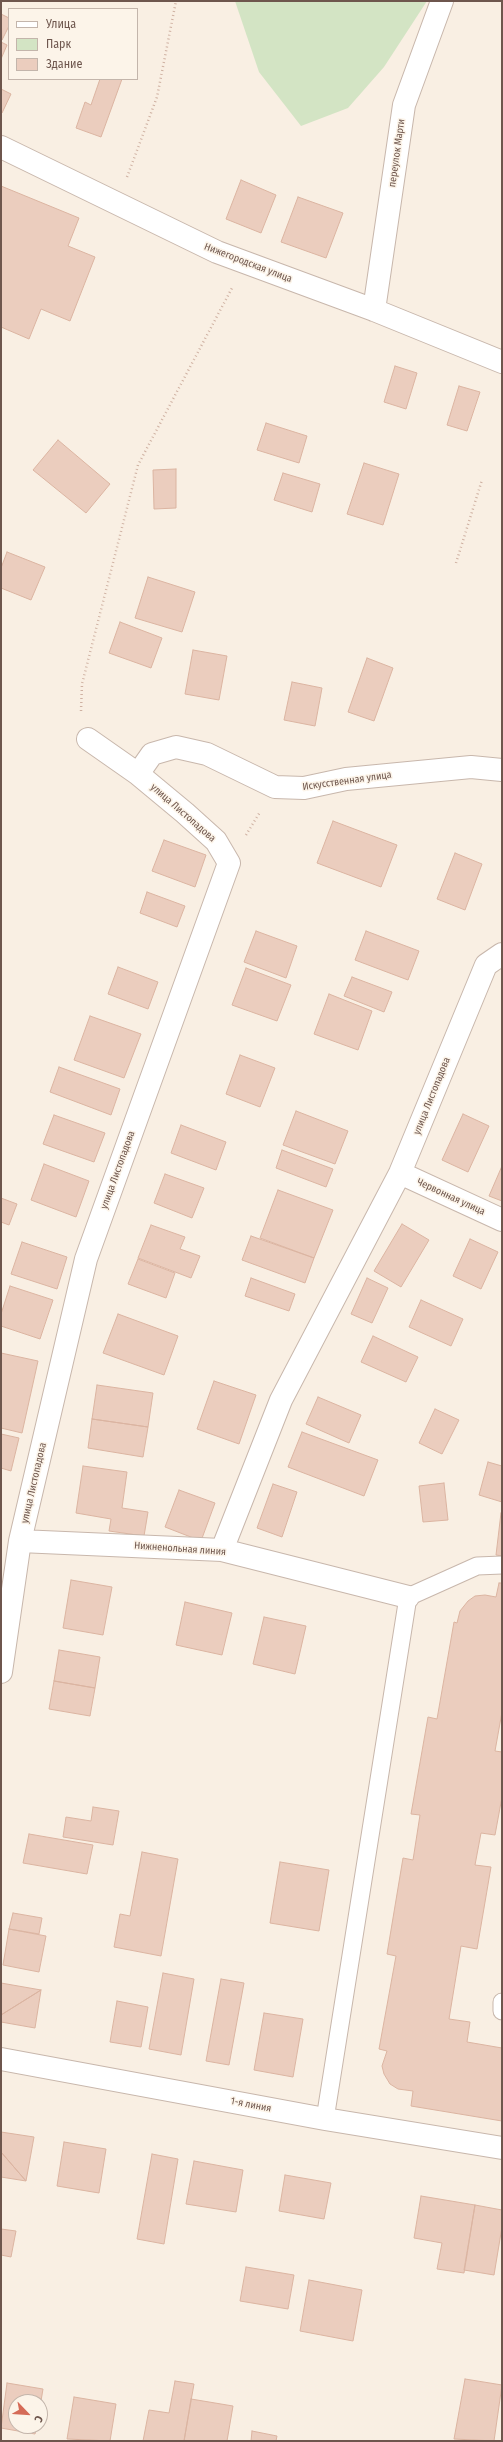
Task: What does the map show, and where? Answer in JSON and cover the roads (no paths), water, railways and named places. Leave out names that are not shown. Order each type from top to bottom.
[{"type":"street","name":"переулок Марти","points":[[374,310],[404,105],[442,1]]},
{"type":"street","name":"Нижегородская улица","points":[[1,147],[217,252],[374,310],[502,362]]},
{"type":"street","name":"улица Листопадова","points":[[1,1672],[20,1541],[86,1259],[229,863],[216,841],[138,774],[88,739]]},
{"type":"street","name":"Искусственная улица","points":[[138,774],[152,754],[176,747],[207,754],[275,787],[304,788],[346,779],[471,767],[502,770]]},
{"type":"street","name":"улица Листопадова","points":[[222,1550],[281,1400],[400,1173],[494,960]]},
{"type":"street","name":"Червонная улица","points":[[400,1173],[502,1220]]},
{"type":"street","name":"Нижненольная линия","points":[[20,1541],[222,1550],[408,1597]]},
{"type":"street","name":"1-я линия","points":[[1,2059],[325,2119],[502,2148]]},
{"type":"lane","points":[[325,2119],[408,1597],[477,1566],[502,1565]]},
{"type":"lane","points":[[502,2002],[502,2011]]}]
